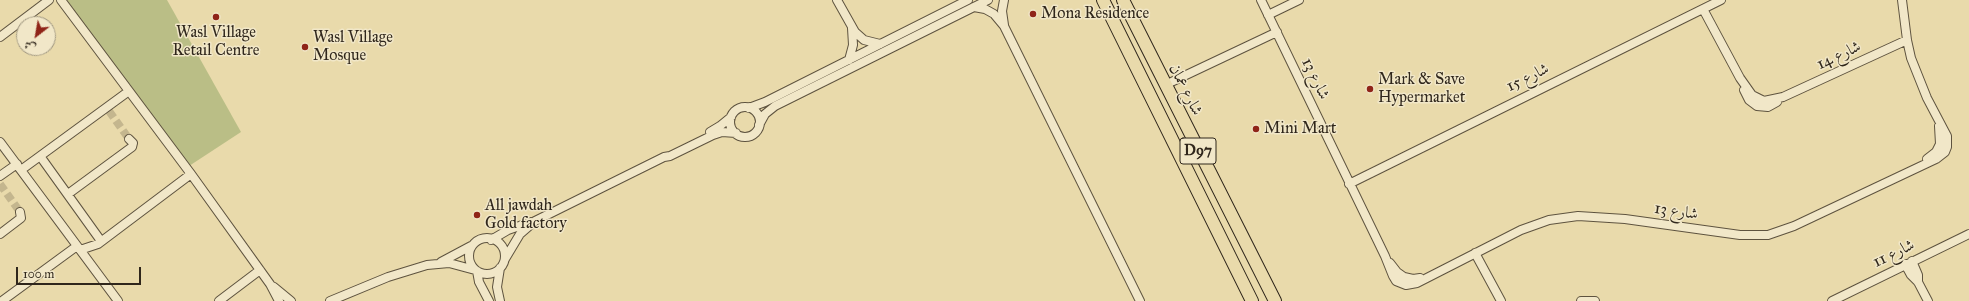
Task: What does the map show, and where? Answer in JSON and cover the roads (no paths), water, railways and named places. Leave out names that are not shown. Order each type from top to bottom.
[{"type":"main road","name":"شارع عمان","points":[[1103,0],[1252,301]]},
{"type":"main road","name":"شارع عمان","points":[[1123,0],[1165,86],[1275,301]]},
{"type":"street","points":[[0,37],[49,0]]},
{"type":"street","points":[[61,0],[191,174],[270,284],[279,301]]},
{"type":"street","points":[[837,0],[851,28],[853,45],[849,60]]},
{"type":"street","points":[[664,157],[667,152],[720,126],[732,117],[739,109],[749,108],[765,102],[968,0]]},
{"type":"street","points":[[491,240],[512,228],[535,221],[664,157],[670,156],[717,133],[736,133],[744,137],[751,136],[756,132],[765,114],[775,106],[988,0]]},
{"type":"street","points":[[1004,0],[1002,11],[1004,26]]},
{"type":"street","name":"شارع 13","points":[[1261,0],[1385,256],[1397,272],[1404,277],[1413,279],[1427,276],[1521,230],[1548,220],[1578,216],[1625,219],[1740,235],[1768,235],[1794,226],[1919,166],[1933,155],[1938,148],[1941,136],[1938,121],[1918,78],[1907,40],[1902,0]]},
{"type":"street","points":[[1268,14],[1299,0]]},
{"type":"street","name":"شارع 15","points":[[1350,184],[1721,0]]},
{"type":"street","points":[[974,6],[985,9],[994,14],[1004,26],[1140,301]]},
{"type":"street","name":"شارع 14","points":[[1703,9],[1740,78],[1749,100],[1757,106],[1768,107],[1783,97],[1907,40]]},
{"type":"street","points":[[851,28],[864,40],[880,44]]},
{"type":"street","points":[[1165,86],[1277,32]]},
{"type":"street","points":[[0,176],[40,156],[108,110],[129,91]]},
{"type":"street","points":[[749,108],[758,115],[759,125]]},
{"type":"street","points":[[732,117],[730,124],[736,133]]},
{"type":"street","points":[[68,194],[132,147],[129,139]]},
{"type":"street","points":[[0,142],[118,301]]},
{"type":"street","points":[[40,156],[101,241]]},
{"type":"street","points":[[2,301],[79,248],[92,247],[101,241],[191,174]]},
{"type":"street","points":[[0,234],[21,218],[20,212]]},
{"type":"street","points":[[500,301],[497,287],[500,268],[517,238],[535,221]]},
{"type":"street","name":"شارع 11","points":[[1832,301],[1969,234]]},
{"type":"street","points":[[330,301],[400,273],[440,263],[471,246],[482,238],[496,240],[501,245],[505,259]]},
{"type":"street","points":[[471,246],[469,251],[469,261],[476,270],[479,282],[489,301]]},
{"type":"street","points":[[1475,252],[1501,301]]},
{"type":"street","points":[[440,263],[458,264],[481,273],[492,273],[500,268]]},
{"type":"street","points":[[1908,263],[1918,275],[1918,282],[1928,301]]},
{"type":"street","points":[[219,301],[260,270]]},
{"type":"street","points":[[270,284],[291,301]]},
{"type":"street","points":[[1581,301],[1595,301]]},
{"type":"tunnel","points":[[109,111],[129,139]]},
{"type":"tunnel","points":[[0,184],[20,212]]},
{"type":"place","name":"Mona Residence","points":[[1033,14]]},
{"type":"place","name":"Wasl Village Retail Centre","points":[[216,17]]},
{"type":"place","name":"Wasl Village Mosque","points":[[305,47]]},
{"type":"place","name":"Mark & Save Hypermarket","points":[[1370,89]]},
{"type":"place","name":"Mini Mart","points":[[1256,129]]},
{"type":"place","name":"All jawdah Gold factory","points":[[477,215]]}]
